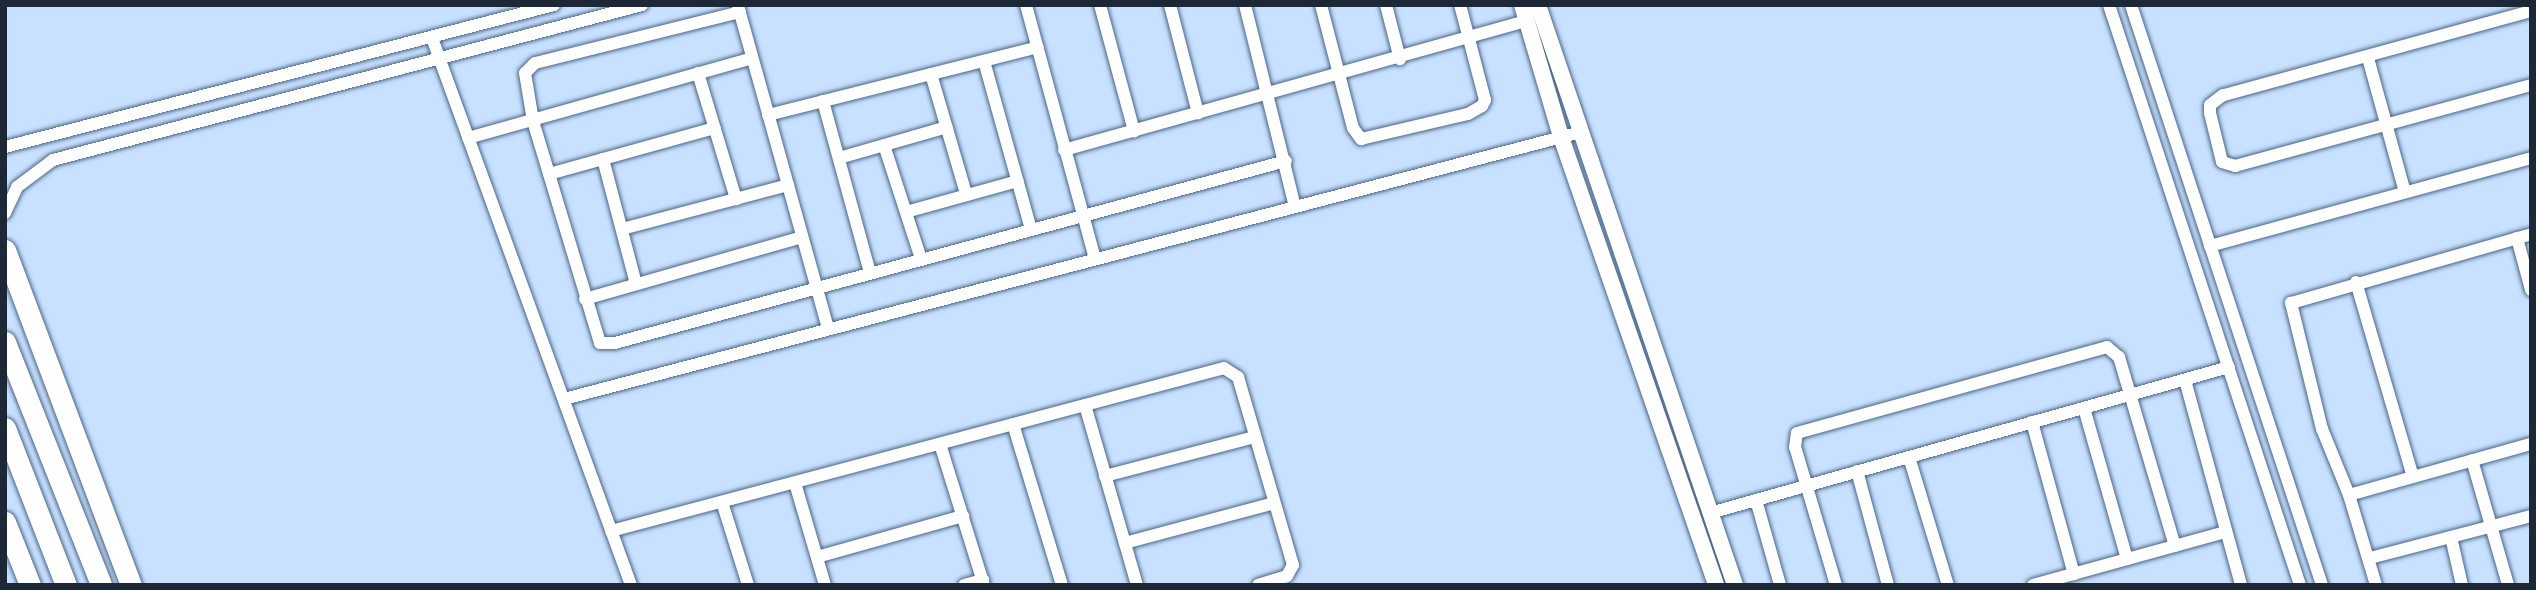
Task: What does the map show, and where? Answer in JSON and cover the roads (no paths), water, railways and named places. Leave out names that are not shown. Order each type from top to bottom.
[{"type":"main road","points":[[5,250],[131,585]]},
{"type":"main road","points":[[5,342],[101,585]]},
{"type":"main road","points":[[5,428],[66,585]]},
{"type":"main road","points":[[5,522],[30,585]]},
{"type":"street","points":[[5,147],[554,5]]},
{"type":"street","points":[[5,213],[17,187],[54,160],[441,62],[642,5]]},
{"type":"street","points":[[1026,5],[1095,259]]},
{"type":"street","points":[[1100,5],[1134,131]]},
{"type":"street","points":[[1170,5],[1198,113]]},
{"type":"street","points":[[1245,5],[1286,161],[1295,207]]},
{"type":"street","points":[[1321,5],[1353,128],[1360,139],[1468,114],[1485,100],[1460,5]]},
{"type":"street","points":[[1385,5],[1400,59]]},
{"type":"street","points":[[1538,5],[1735,585]]},
{"type":"street","points":[[2109,5],[2300,585]]},
{"type":"street","points":[[2131,5],[2322,585]]},
{"type":"street","points":[[828,329],[816,287],[802,237],[788,185],[768,116],[739,8],[528,67],[524,81],[533,121],[596,337],[605,344],[816,287],[870,273],[1081,215],[1286,161]]},
{"type":"street","points":[[1064,150],[1469,40],[1524,13],[1561,137],[1716,585]]},
{"type":"street","points":[[2530,13],[2215,99],[2210,113],[2220,156],[2227,166],[2235,166],[2531,85]]},
{"type":"street","points":[[432,38],[631,585]]},
{"type":"street","points":[[768,116],[1038,47]]},
{"type":"street","points":[[468,138],[752,58]]},
{"type":"street","points":[[2368,58],[2405,192]]},
{"type":"street","points":[[984,61],[1031,229]]},
{"type":"street","points":[[698,74],[736,199]]},
{"type":"street","points":[[932,74],[966,194]]},
{"type":"street","points":[[823,102],[870,273]]},
{"type":"street","points":[[839,158],[947,127]]},
{"type":"street","points":[[549,174],[715,128]]},
{"type":"street","points":[[564,399],[1581,132]]},
{"type":"street","points":[[884,145],[921,259]]},
{"type":"street","points":[[2210,246],[2531,158]]},
{"type":"street","points":[[603,159],[636,284]]},
{"type":"street","points":[[906,212],[1018,181]]},
{"type":"street","points":[[622,229],[788,185]]},
{"type":"street","points":[[2376,585],[2349,495],[2325,440],[2290,310],[2295,299],[2531,234]]},
{"type":"street","points":[[585,299],[802,237]]},
{"type":"street","points":[[2516,238],[2531,290]]},
{"type":"street","points":[[2357,282],[2413,477]]},
{"type":"street","points":[[1836,585],[1794,439],[1802,429],[2107,347],[2116,350],[2175,546]]},
{"type":"street","points":[[1710,513],[2229,367]]},
{"type":"street","points":[[611,531],[1230,369],[1238,377],[1292,572],[1258,585]]},
{"type":"street","points":[[2185,380],[2241,585]]},
{"type":"street","points":[[1085,405],[1137,585]]},
{"type":"street","points":[[2084,408],[2127,559]]},
{"type":"street","points":[[2032,422],[2074,573]]},
{"type":"street","points":[[1013,425],[1062,585]]},
{"type":"street","points":[[1105,476],[1255,437]]},
{"type":"street","points":[[940,444],[983,582],[964,585]]},
{"type":"street","points":[[2349,495],[2531,444]]},
{"type":"street","points":[[1909,457],[1948,585]]},
{"type":"street","points":[[2472,460],[2508,585]]},
{"type":"street","points":[[1857,471],[1888,585]]},
{"type":"street","points":[[795,483],[825,585]]},
{"type":"street","points":[[1756,500],[1780,585]]},
{"type":"street","points":[[722,502],[748,585]]},
{"type":"street","points":[[1125,543],[1274,503]]},
{"type":"street","points":[[817,556],[962,516]]},
{"type":"street","points":[[2370,558],[2531,516]]},
{"type":"street","points":[[2033,585],[2226,532]]},
{"type":"street","points":[[2451,537],[2462,585]]}]
